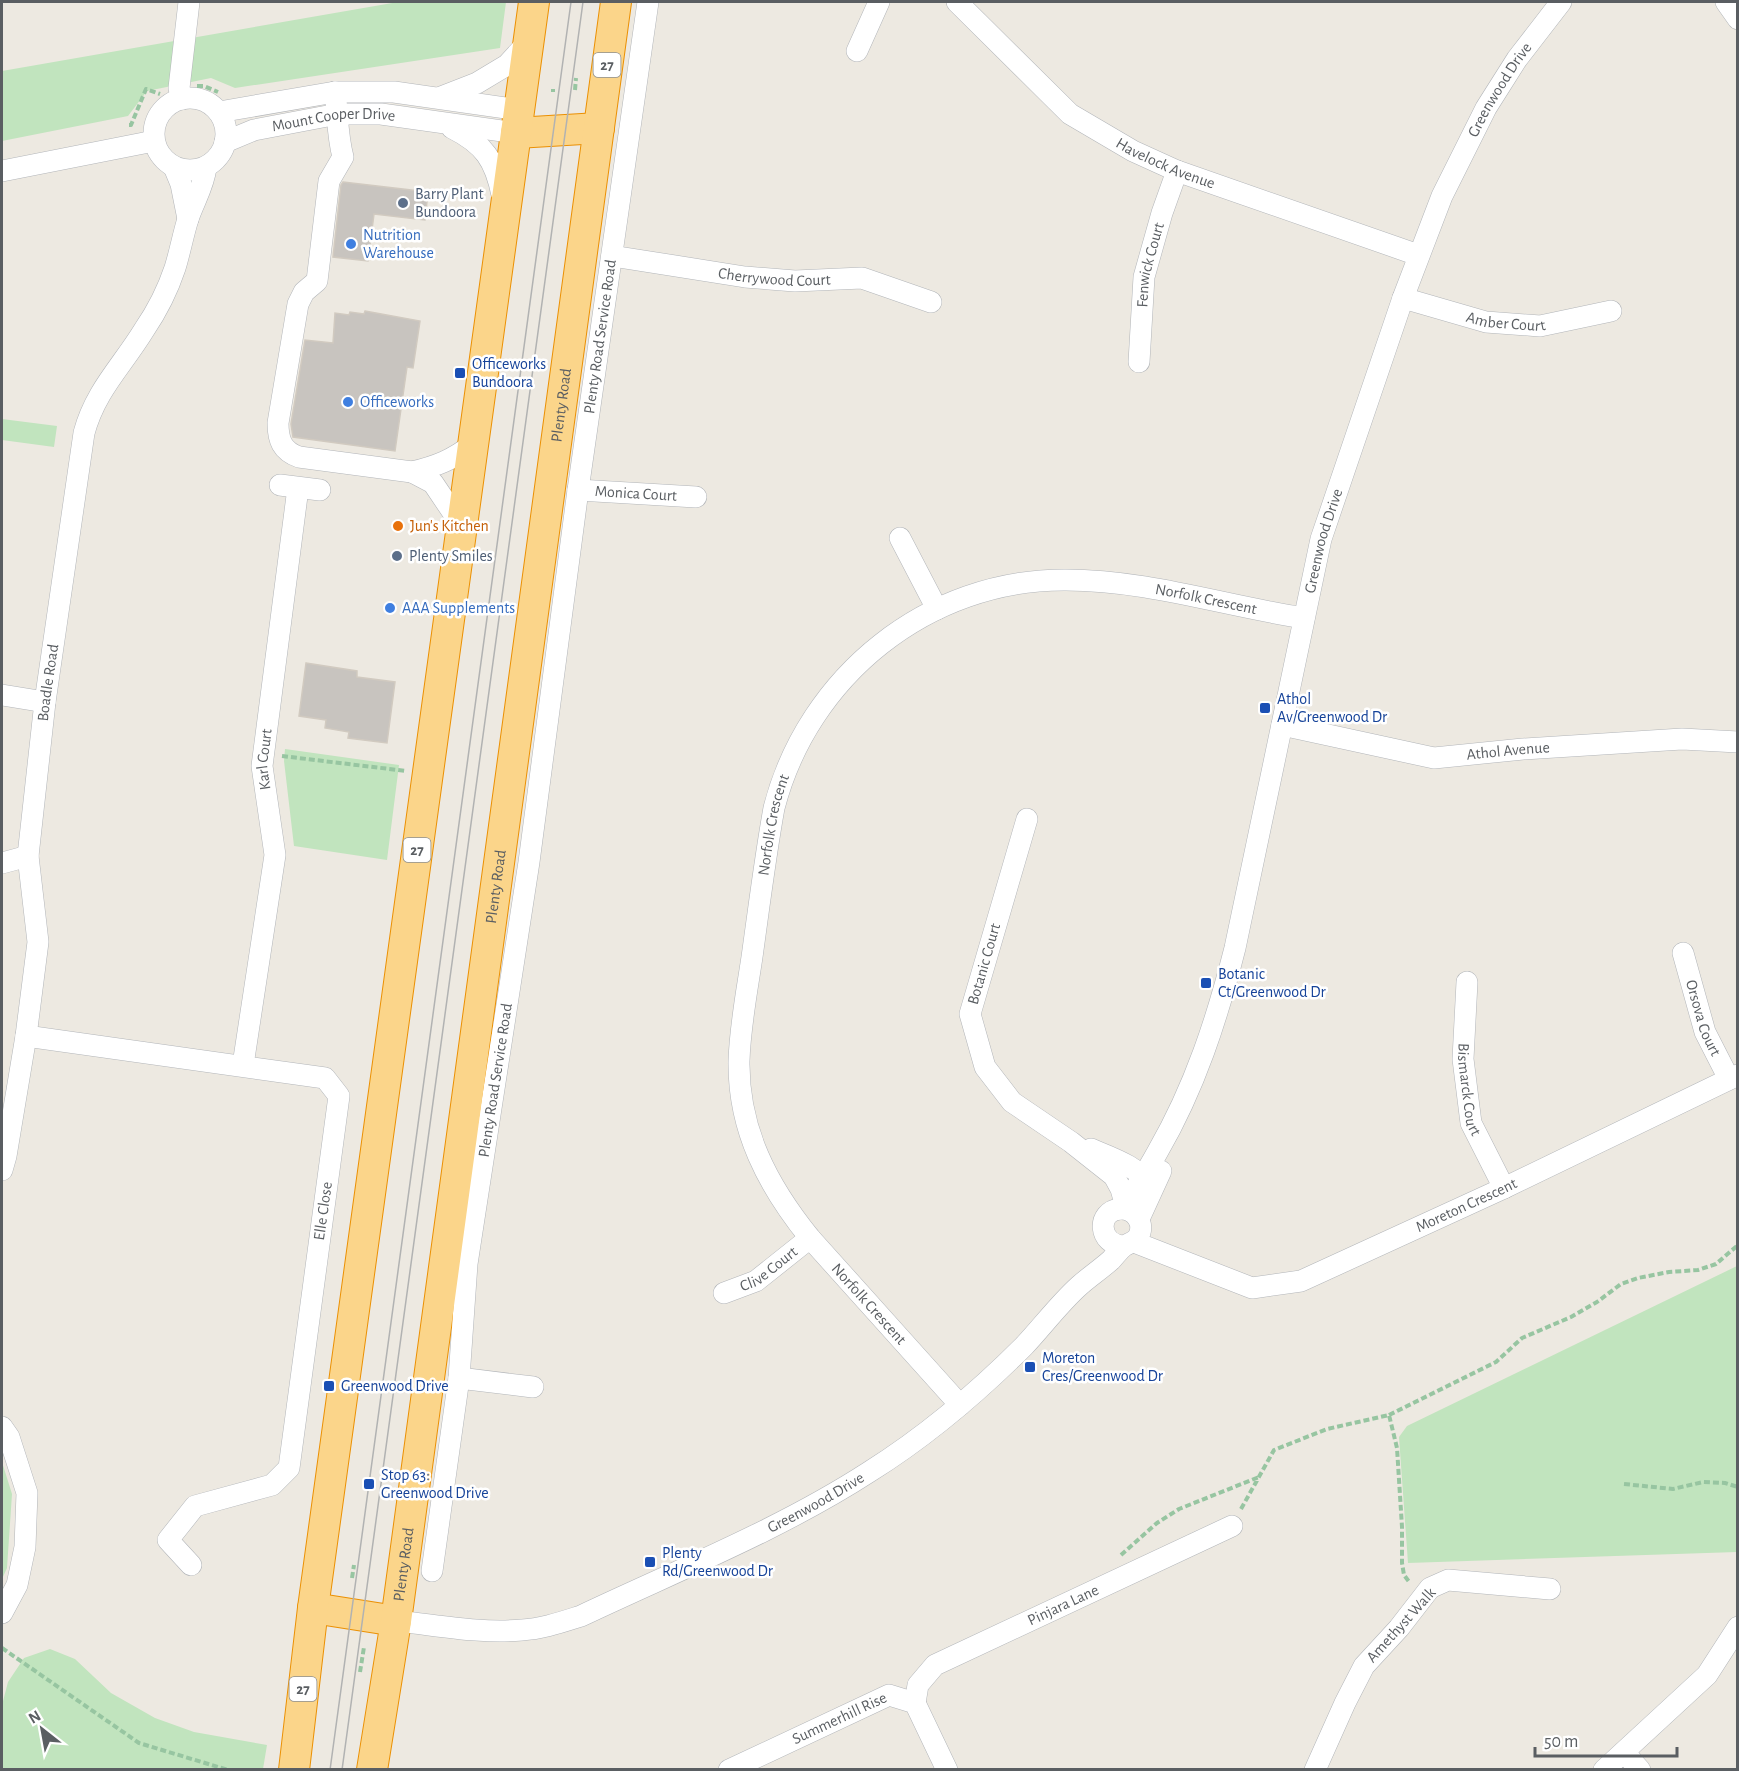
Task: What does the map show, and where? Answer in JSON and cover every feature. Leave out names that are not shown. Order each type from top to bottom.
[{"type":"highway","name":"27","points":[[294,1770],[313,1608],[534,2]]},
{"type":"highway","name":"Plenty Road","points":[[372,1770],[396,1621],[616,2]]},
{"type":"highway","points":[[517,122],[598,128]]},
{"type":"highway","points":[[313,1608],[396,1621]]},
{"type":"street","points":[[182,99],[179,88],[189,2]]},
{"type":"street","name":"Plenty Road Service Road","points":[[432,1571],[459,1378],[468,1264],[529,862],[578,490],[648,2]]},
{"type":"street","points":[[857,51],[879,2]]},
{"type":"street","name":"Greenwood Drive","points":[[1123,1206],[1148,1182],[1167,1158],[1179,1116],[1200,1066],[1221,1002],[1235,948],[1321,539],[1418,255],[1446,187],[1486,108],[1517,59],[1561,2]]},
{"type":"street","points":[[1726,2],[1737,19]]},
{"type":"street","name":"Havelock Avenue","points":[[966,4],[1070,114],[1133,151],[1177,171],[1418,255]]},
{"type":"street","name":"Mount Cooper Drive","points":[[437,98],[477,83],[507,65],[529,41]]},
{"type":"street","points":[[335,92],[338,114],[337,134],[343,157],[329,181],[317,281],[304,292],[298,304],[278,423],[280,442],[289,453],[299,457],[412,472],[434,483],[462,526]]},
{"type":"street","name":"Mount Cooper Drive","points":[[219,112],[335,92],[394,92],[437,98],[517,122]]},
{"type":"street","points":[[182,99],[202,100],[219,112],[224,121],[225,142],[222,152],[206,167],[196,170],[185,171],[165,161],[154,141],[153,130],[156,119],[171,103],[182,99]]},
{"type":"street","name":"Mount Cooper Drive","points":[[225,142],[255,130],[338,114],[381,114],[444,123],[517,122]]},
{"type":"street","name":"Mount Cooper Drive","points":[[444,123],[470,137],[487,153],[498,174],[505,209]]},
{"type":"street","points":[[2,171],[154,141]]},
{"type":"street","name":"Boadle Road","points":[[174,167],[181,184],[189,219]]},
{"type":"street","name":"Boadle Road","points":[[2,1170],[26,1036],[38,942],[28,856],[45,702],[84,433],[90,412],[102,389],[145,330],[163,296],[205,180],[206,167]]},
{"type":"street","name":"Fenwick Court","points":[[1139,363],[1144,277],[1162,213],[1177,171]]},
{"type":"street","name":"Cherrywood Court","points":[[612,256],[744,277],[795,281],[862,278],[931,302]]},
{"type":"street","name":"Amber Court","points":[[1403,298],[1486,322],[1540,326],[1611,311]]},
{"type":"street","points":[[412,472],[437,466],[454,458],[473,444]]},
{"type":"street","name":"Karl Court","points":[[243,1065],[274,855],[262,766],[289,487],[320,490]]},
{"type":"street","name":"Monica Court","points":[[578,490],[696,497]]},
{"type":"street","points":[[900,538],[937,609]]},
{"type":"street","name":"Norfolk Crescent","points":[[960,1405],[788,1211],[763,1167],[746,1119],[740,1086],[739,1060],[742,1022],[774,808],[780,784],[793,753],[809,723],[826,699],[872,650],[899,630],[937,609],[995,588],[1064,579],[1122,583],[1304,618]]},
{"type":"street","points":[[524,670],[554,671]]},
{"type":"street","points":[[2,694],[45,702]]},
{"type":"street","name":"Athol Avenue","points":[[1282,725],[1434,758],[1523,749],[1682,739],[1737,742]]},
{"type":"street","name":"Botanic Court","points":[[1027,819],[970,1014],[985,1067],[1012,1102],[1071,1142],[1114,1176],[1122,1189],[1123,1206]]},
{"type":"street","points":[[2,863],[28,856]]},
{"type":"street","name":"Orsova Court","points":[[1683,953],[1705,1032],[1733,1077]]},
{"type":"street","name":"Bismarck Court","points":[[1467,982],[1463,1059],[1471,1123],[1504,1188]]},
{"type":"street","name":"Elle Close","points":[[26,1036],[325,1078],[339,1096],[289,1468],[272,1485],[195,1506],[168,1540],[191,1566]]},
{"type":"street","name":"Moreton Crescent","points":[[1134,1233],[1187,1263],[1252,1288],[1301,1281],[1504,1188],[1733,1077]]},
{"type":"street","name":"Botanic Court","points":[[1071,1142],[1127,1164],[1148,1182]]},
{"type":"street","name":"Greenwood Drive","points":[[396,1621],[501,1632],[542,1627],[580,1616],[828,1497],[896,1454],[960,1405],[1017,1353],[1078,1286],[1113,1259],[1134,1233],[1148,1182]]},
{"type":"street","points":[[1123,1206],[1131,1211],[1134,1233],[1113,1244],[1105,1235],[1104,1224],[1106,1218],[1114,1210],[1123,1206]]},
{"type":"street","name":"Greenwood Drive","points":[[1078,1286],[1105,1235]]},
{"type":"street","name":"Clive Court","points":[[724,1293],[756,1281],[810,1238]]},
{"type":"street","points":[[459,1378],[533,1387]]},
{"type":"street","points":[[2,1427],[9,1437],[27,1493],[25,1547],[17,1585],[2,1613]]},
{"type":"street","points":[[410,1517],[443,1491]]},
{"type":"street","name":"Pinjara Lane","points":[[915,1703],[918,1685],[935,1665],[1232,1526]]},
{"type":"street","name":"Amethyst Walk","points":[[1316,1770],[1364,1666],[1399,1628],[1430,1588],[1448,1580],[1550,1589]]},
{"type":"street","points":[[1604,1770],[1707,1675],[1737,1627]]},
{"type":"street","name":"Summerhill Rise","points":[[729,1770],[889,1695],[915,1703]]},
{"type":"street","points":[[915,1703],[947,1770]]},
{"type":"street","points":[[1624,1752],[1640,1770]]},
{"type":"path","points":[[575,90],[576,78]]},
{"type":"path","points":[[263,754],[428,774]]},
{"type":"path","points":[[1232,1526],[1274,1450],[1327,1429],[1389,1415],[1496,1362],[1522,1338],[1571,1317],[1622,1284],[1638,1278],[1669,1272],[1698,1270],[1716,1264],[1737,1245]]},
{"type":"path","points":[[1389,1415],[1397,1448],[1404,1575],[1413,1586],[1430,1588]]},
{"type":"path","points":[[1120,1578],[1121,1555],[1156,1523],[1179,1509],[1260,1476]]},
{"type":"path","points":[[1624,1484],[1672,1489],[1702,1482],[1725,1483],[1737,1487]]},
{"type":"path","points":[[352,1578],[354,1565]]},
{"type":"path","points":[[360,1671],[364,1647]]},
{"type":"path","points":[[2,1648],[138,1743],[228,1770]]},
{"type":"green space","points":[[398,2],[506,2],[500,48],[235,88],[211,78],[147,91],[128,116],[2,141],[2,71]]},
{"type":"green space","points":[[2,419],[57,426],[54,447],[2,440]]},
{"type":"green space","points":[[285,749],[399,765],[387,860],[294,846],[284,761]]},
{"type":"green space","points":[[1737,1266],[1737,1552],[1408,1563],[1399,1437],[1407,1426]]},
{"type":"green space","points":[[2,1462],[12,1494],[7,1568],[2,1579]]},
{"type":"green space","points":[[50,1649],[75,1659],[111,1693],[155,1718],[194,1732],[267,1745],[263,1769],[2,1769],[2,1705],[8,1682],[24,1658]]},
{"type":"building","points":[[343,182],[428,192],[425,220],[374,214],[368,261],[333,257]]},
{"type":"building","name":"Officeworks","points":[[365,311],[420,321],[413,368],[407,367],[395,451],[293,437],[291,424],[305,340],[333,343],[335,313],[364,314]]},
{"type":"building","points":[[306,663],[357,671],[357,677],[395,682],[387,743],[348,738],[349,732],[325,728],[326,720],[299,716]]},
{"type":"tram line","points":[[330,1770],[571,2]]},
{"type":"tram line","points":[[342,1770],[583,2]]},
{"type":"place","name":"Barry Plant Bundoora","points":[[403,203]]},
{"type":"place","name":"Nutrition Warehouse","points":[[351,244]]},
{"type":"place","name":"Officeworks Bundoora","points":[[460,373]]},
{"type":"place","name":"Officeworks","points":[[348,402]]},
{"type":"place","name":"Jun's Kitchen","points":[[398,526]]},
{"type":"place","name":"Plenty Smiles","points":[[397,556]]},
{"type":"place","name":"AAA Supplements","points":[[390,608]]},
{"type":"place","name":"Athol Av/Greenwood Dr","points":[[1265,708]]},
{"type":"place","name":"Botanic Ct/Greenwood Dr","points":[[1206,983]]},
{"type":"place","name":"Moreton Cres/Greenwood Dr","points":[[1030,1367]]},
{"type":"place","name":"Greenwood Drive","points":[[329,1386]]},
{"type":"place","name":"Stop 63: Greenwood Drive","points":[[369,1484]]},
{"type":"place","name":"Plenty Rd/Greenwood Dr","points":[[650,1562]]}]
